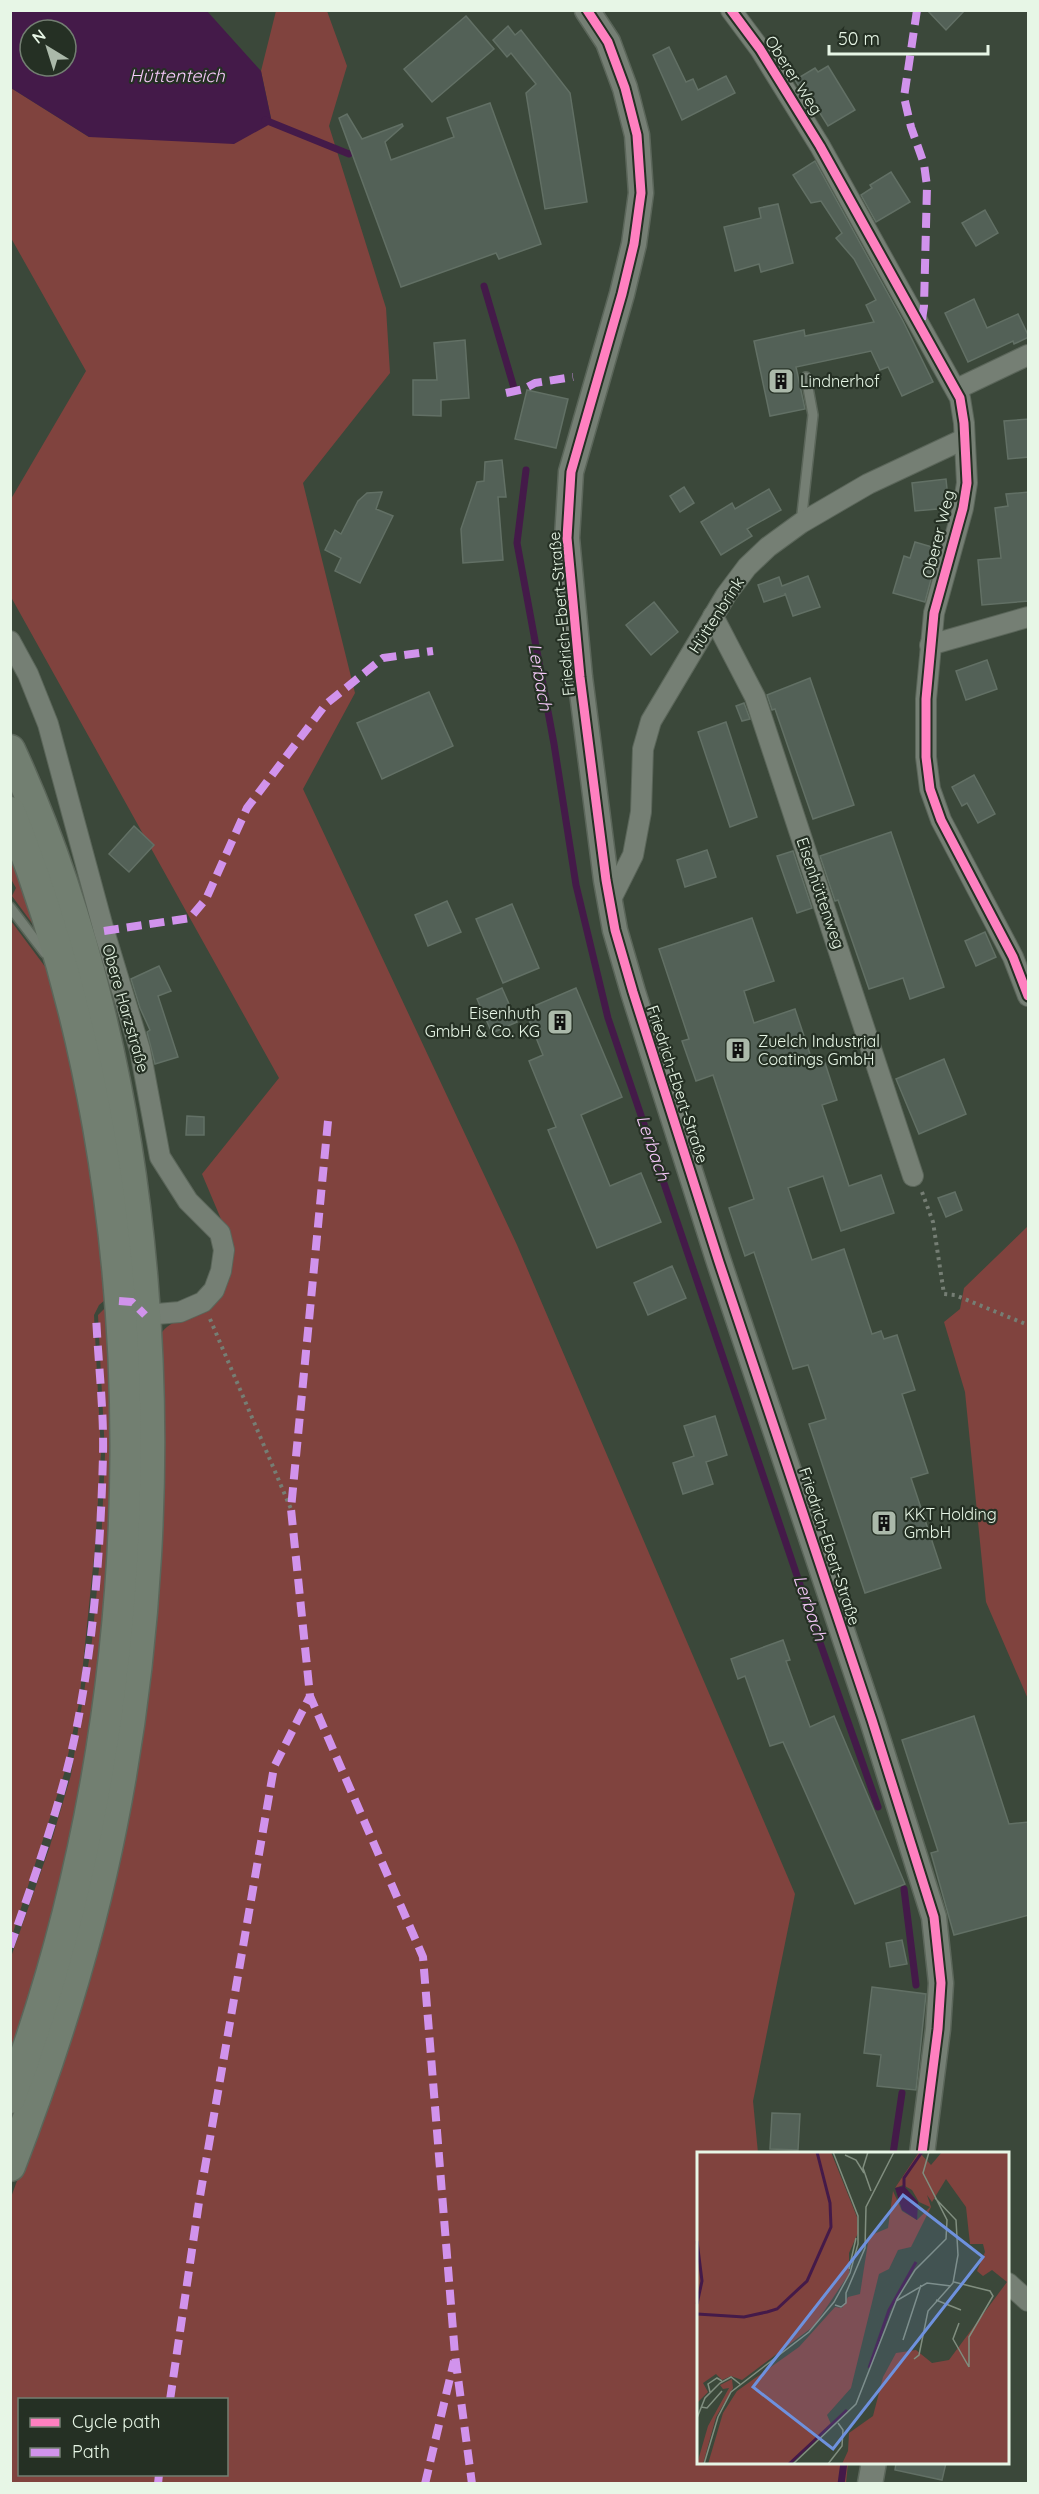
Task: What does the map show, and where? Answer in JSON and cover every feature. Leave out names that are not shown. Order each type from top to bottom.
[{"type":"main road","points":[[10,750],[50,846],[75,919],[103,1028],[118,1100],[134,1207],[145,1315],[149,1457],[147,1537],[141,1625],[131,1710],[112,1823],[84,1944],[44,2077],[10,2166]]},
{"type":"main road","points":[[10,812],[28,856],[63,965],[94,1106],[117,1264],[124,1388],[123,1537],[108,1704],[77,1875],[46,1994],[10,2098]]},
{"type":"street","name":"Friedrich-Ebert-Straße","points":[[587,10],[608,42],[626,88],[637,135],[641,192],[634,244],[622,294],[571,472],[567,538],[579,666],[610,901],[615,930],[633,992],[934,1917],[940,1983],[938,2029],[922,2152]]},
{"type":"street","name":"Oberer Weg","points":[[731,10],[760,49],[820,146],[956,388],[963,409],[968,472],[965,496],[934,613],[930,645],[925,731],[930,789],[944,828],[1013,957],[1029,996]]},
{"type":"street","points":[[963,386],[1029,355]]},
{"type":"street","name":"Hüttenbrink","points":[[610,901],[628,868],[637,838],[647,731],[658,707],[713,616],[747,567],[773,542],[801,523],[868,484],[964,439]]},
{"type":"street","name":"Eisenhüttenweg","points":[[713,616],[755,697],[913,1176]]},
{"type":"street","points":[[930,645],[1029,617]]},
{"type":"street","name":"Obere Harzstraße","points":[[10,641],[28,674],[48,724],[104,931],[140,1050],[160,1157],[188,1201],[220,1233],[224,1250],[221,1271],[214,1290],[203,1302]]},
{"type":"street","points":[[145,1315],[180,1312],[203,1302]]},
{"type":"street","points":[[1009,2284],[1029,2301]]},
{"type":"street","points":[[870,2484],[874,2464]]},
{"type":"lane","points":[[801,523],[813,415],[806,377]]},
{"type":"lane","points":[[10,907],[45,954],[63,965]]},
{"type":"path","points":[[913,1176],[920,1186],[933,1222],[944,1294],[955,1295],[1029,1325]]},
{"type":"path","points":[[203,1302],[291,1509]]},
{"type":"shaded area","points":[[276,11],[327,11],[347,66],[329,126],[386,308],[390,373],[303,483],[355,693],[303,789],[517,1245],[795,1894],[753,2101],[758,2152],[697,2152],[697,2464],[848,2464],[846,2483],[11,2483],[10,2200],[32,2140],[159,1338],[162,1332],[173,1323],[206,1311],[226,1231],[202,1174],[279,1078],[11,597],[11,499],[86,371],[11,238],[11,88],[89,137],[272,123],[261,71]]},
{"type":"shaded area","points":[[10,845],[43,938],[12,896],[16,888],[11,879]]},
{"type":"shaded area","points":[[11,921],[58,984],[100,1215],[105,1300],[99,1305],[94,1315],[101,1453],[95,1547],[79,1703],[64,1774],[11,1939]]},
{"type":"shaded area","points":[[1028,1226],[1028,1699],[986,1602],[965,1392],[944,1322],[960,1309],[964,1288]]},
{"type":"shaded area","points":[[109,1304],[114,1460],[97,1703],[65,1872],[11,2065],[11,1957],[50,1846],[71,1775],[92,1641],[101,1547],[105,1454],[98,1315]]},
{"type":"water","name":"Hüttenteich","points":[[10,11],[207,11],[261,71],[272,123],[234,144],[89,137],[11,88]]},
{"type":"building","points":[[927,10],[965,10],[946,30]]},
{"type":"building","points":[[466,16],[494,49],[432,102],[404,69]]},
{"type":"building","points":[[508,26],[515,35],[521,30],[570,93],[587,202],[545,209],[526,93],[536,84],[511,53],[507,57],[493,40]]},
{"type":"building","points":[[669,47],[686,82],[693,79],[698,90],[726,76],[735,93],[682,120],[653,55]]},
{"type":"building","points":[[828,66],[855,110],[828,126],[808,94],[805,96],[795,80],[815,68],[818,72]]},
{"type":"building","points":[[490,103],[541,244],[499,259],[496,253],[401,287],[339,118],[347,114],[362,139],[402,124],[403,126],[385,142],[391,160],[454,137],[447,118]]},
{"type":"building","points":[[815,161],[903,321],[933,382],[902,396],[888,367],[880,370],[871,351],[796,367],[805,409],[770,416],[754,341],[804,330],[805,336],[874,322],[866,305],[876,300],[854,259],[836,238],[842,233],[821,201],[811,203],[793,175]]},
{"type":"building","points":[[891,172],[910,202],[876,222],[861,195],[872,188],[870,185]]},
{"type":"building","points":[[778,204],[793,263],[761,272],[759,264],[735,271],[724,227],[761,218],[759,208]]},
{"type":"building","points":[[985,210],[998,233],[976,246],[962,223]]},
{"type":"building","points":[[974,299],[987,328],[1018,314],[1029,337],[1014,344],[1013,341],[968,362],[945,313]]},
{"type":"building","points":[[465,340],[469,398],[441,400],[441,416],[413,415],[413,380],[437,380],[434,343]]},
{"type":"building","points":[[527,390],[568,399],[556,448],[515,439]]},
{"type":"building","points":[[1029,419],[1029,457],[1008,459],[1004,421]]},
{"type":"building","points":[[502,460],[506,497],[498,497],[503,560],[463,563],[461,529],[477,482],[484,481],[485,462]]},
{"type":"building","points":[[946,479],[949,508],[915,511],[912,483]]},
{"type":"building","points":[[684,487],[694,503],[680,512],[670,496]]},
{"type":"building","points":[[769,489],[781,510],[747,529],[752,536],[721,555],[701,522],[732,503],[735,509]]},
{"type":"building","points":[[382,492],[376,509],[393,516],[360,583],[335,571],[341,558],[325,550],[335,530],[341,534],[358,501],[367,493]]},
{"type":"building","points":[[1029,492],[1029,601],[982,605],[978,560],[1001,558],[995,508],[1008,506],[1006,494]]},
{"type":"building","points":[[915,542],[939,549],[925,602],[893,593],[904,556],[910,558]]},
{"type":"building","points":[[808,576],[820,607],[793,616],[785,593],[785,595],[764,602],[758,585],[779,577],[782,586]]},
{"type":"building","points":[[654,602],[678,632],[651,655],[626,625]]},
{"type":"building","points":[[987,660],[997,689],[966,700],[956,671]]},
{"type":"building","points":[[810,678],[854,805],[813,819],[775,709],[772,710],[767,695]]},
{"type":"building","points":[[429,692],[453,746],[382,779],[357,723]]},
{"type":"building","points":[[744,703],[750,719],[742,721],[736,706]]},
{"type":"building","points":[[726,722],[757,817],[730,827],[698,732]]},
{"type":"building","points":[[974,775],[995,814],[978,823],[967,803],[962,806],[952,787]]},
{"type":"building","points":[[134,826],[154,845],[129,872],[109,854]]},
{"type":"building","points":[[891,832],[944,987],[910,999],[903,978],[869,989],[820,856]]},
{"type":"building","points":[[707,850],[716,877],[685,887],[677,860]]},
{"type":"building","points":[[793,851],[812,908],[797,913],[777,856]]},
{"type":"building","points":[[447,901],[461,932],[428,946],[415,915]]},
{"type":"building","points":[[512,904],[539,968],[503,983],[476,919]]},
{"type":"building","points":[[752,918],[774,981],[744,991],[754,1023],[795,1009],[814,1066],[825,1063],[837,1100],[822,1105],[849,1186],[881,1175],[894,1213],[841,1231],[823,1176],[788,1188],[812,1260],[844,1249],[872,1334],[881,1331],[884,1339],[897,1335],[915,1390],[902,1394],[928,1473],[911,1478],[941,1568],[865,1593],[809,1424],[826,1419],[808,1365],[793,1369],[754,1252],[745,1256],[729,1208],[754,1199],[713,1075],[696,1081],[682,1041],[689,1039],[659,949]]},
{"type":"building","points":[[985,932],[996,957],[976,966],[965,941]]},
{"type":"building","points":[[159,966],[171,991],[158,996],[178,1057],[155,1064],[147,1032],[150,1030],[131,979]]},
{"type":"building","points":[[502,988],[517,1022],[492,1033],[477,999]]},
{"type":"building","points":[[576,988],[622,1097],[581,1115],[610,1186],[641,1173],[661,1222],[597,1248],[548,1130],[556,1127],[529,1061],[543,1055],[525,1010]]},
{"type":"building","points":[[944,1059],[966,1114],[919,1134],[896,1079]]},
{"type":"building","points":[[187,1116],[204,1117],[204,1135],[186,1135]]},
{"type":"building","points":[[955,1192],[962,1210],[946,1217],[938,1198]]},
{"type":"building","points":[[672,1266],[686,1298],[648,1315],[634,1283]]},
{"type":"building","points":[[715,1416],[727,1455],[706,1462],[713,1484],[683,1494],[673,1463],[694,1456],[684,1426]]},
{"type":"building","points":[[783,1640],[790,1660],[786,1661],[810,1727],[834,1716],[905,1884],[855,1904],[783,1742],[770,1746],[745,1676],[738,1679],[731,1659]]},
{"type":"building","points":[[974,1716],[1009,1824],[1029,1822],[1029,1915],[954,1935],[931,1853],[938,1851],[902,1740]]},
{"type":"building","points":[[902,1940],[907,1964],[890,1967],[886,1943]]},
{"type":"building","points":[[872,1987],[926,1994],[916,2090],[877,2086],[881,2055],[864,2053]]},
{"type":"building","points":[[772,2113],[800,2114],[798,2150],[770,2149]]},
{"type":"building","points":[[896,2464],[946,2464],[942,2480],[895,2470]]},
{"type":"waterway","name":"Lerbach","points":[[265,120],[349,154]]},
{"type":"waterway","name":"Lerbach","points":[[484,286],[514,388]]},
{"type":"waterway","name":"Lerbach","points":[[526,470],[517,543],[554,744],[576,885],[608,1018],[811,1617],[878,1807]]},
{"type":"waterway","name":"Lerbach","points":[[904,1889],[916,1985]]},
{"type":"waterway","name":"Lerbach","points":[[893,2152],[902,2093]]},
{"type":"waterway","name":"Lerbach","points":[[841,2484],[844,2464]]},
{"type":"marked path","points":[[917,10],[904,97],[911,127],[924,164],[927,186],[924,306],[921,326]]},
{"type":"marked path","points":[[506,393],[524,389],[535,383],[573,377]]},
{"type":"marked path","points":[[104,931],[190,918],[206,899],[247,808],[326,704],[383,658],[433,651]]},
{"type":"marked path","points":[[328,1121],[291,1509],[310,1696],[423,1957],[455,2355],[472,2484]]},
{"type":"marked path","points":[[119,1301],[132,1302],[145,1315]]},
{"type":"marked path","points":[[10,1947],[60,1797],[75,1735],[86,1674],[101,1517],[103,1455],[96,1315]]},
{"type":"marked path","points":[[170,2398],[199,2202],[274,1767],[310,1696]]},
{"type":"marked path","points":[[425,2484],[454,2361]]},
{"type":"marked path","points":[[158,2484],[159,2476]]},
{"type":"cycle path","points":[[587,10],[608,42],[625,88],[637,135],[641,193],[634,244],[622,294],[571,472],[567,538],[580,677],[606,880],[615,930],[633,992],[719,1262],[872,1720],[934,1917],[941,1983],[938,2029],[922,2152]]},
{"type":"cycle path","points":[[731,10],[760,49],[820,146],[960,398],[964,423],[967,483],[963,508],[934,613],[926,699],[926,757],[930,789],[941,820],[1013,957],[1028,996]]},
{"type":"place","name":"Lindnerhof","points":[[781,381]]},
{"type":"place","name":"Eisenhuth GmbH & Co. KG","points":[[560,1022]]},
{"type":"place","name":"Zuelch Industrial Coatings GmbH","points":[[738,1050]]},
{"type":"place","name":"KKT Holding GmbH","points":[[884,1523]]}]
